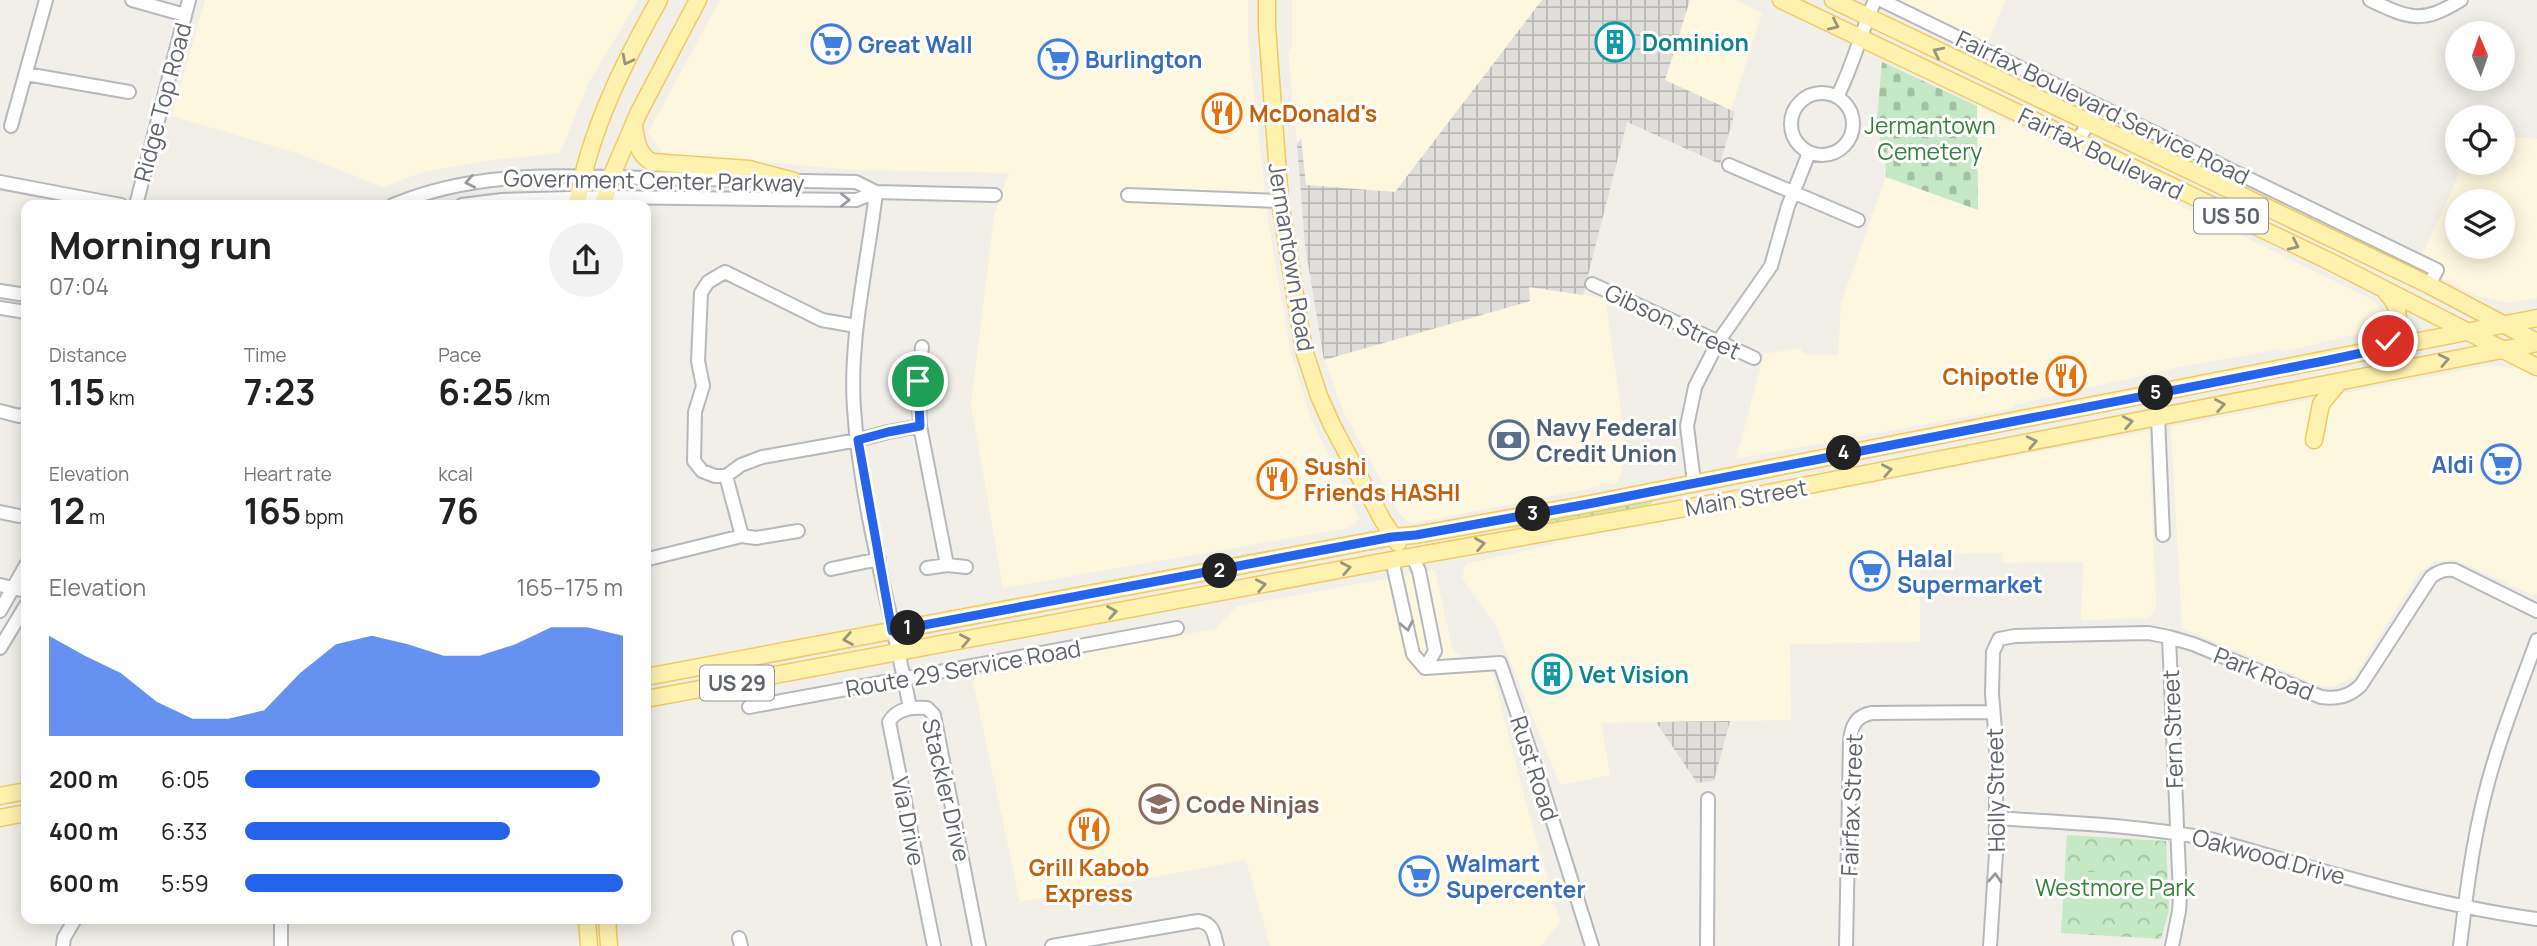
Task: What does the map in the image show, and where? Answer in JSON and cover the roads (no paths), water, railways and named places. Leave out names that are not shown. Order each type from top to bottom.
[{"type":"main road","points":[[578,200],[582,176],[611,93],[659,0]]},
{"type":"main road","points":[[604,200],[611,177],[634,125],[698,0]]},
{"type":"main road","name":"Jermantown Road","points":[[1267,0],[1280,201],[1300,332],[1312,374],[1332,425],[1392,537],[1413,556]]},
{"type":"main road","name":"Fairfax Boulevard","points":[[1781,0],[2078,141],[2500,349],[2537,342]]},
{"type":"main road","name":"Fairfax Boulevard","points":[[1833,0],[1973,69],[2090,121],[2329,236],[2537,342]]},
{"type":"main road","points":[[634,125],[638,147],[647,160],[652,162],[748,169],[794,181]]},
{"type":"main road","points":[[2376,350],[2393,335],[2398,319],[2396,304],[2384,290]]},
{"type":"main road","name":"US 29","points":[[2502,325],[2537,318]]},
{"type":"main road","name":"Main Street","points":[[892,631],[1392,537],[1514,518],[2502,325]]},
{"type":"main road","points":[[2500,349],[2537,367]]},
{"type":"main road","name":"Main Street","points":[[898,652],[1413,556],[1765,494],[2500,349]]},
{"type":"main road","points":[[2314,440],[2321,404],[2339,382]]},
{"type":"main road","name":"Jermantown Road","points":[[1392,537],[1392,560]]},
{"type":"main road","name":"US 29","points":[[651,675],[892,631]]},
{"type":"main road","name":"US 29","points":[[651,698],[898,652]]},
{"type":"main road","points":[[2,795],[21,792]]},
{"type":"main road","points":[[0,818],[21,814]]},
{"type":"main road","points":[[587,924],[589,946]]},
{"type":"main road","points":[[607,924],[609,946]]},
{"type":"street","points":[[11,126],[46,0]]},
{"type":"street","points":[[132,0],[185,15]]},
{"type":"street","name":"Ridge Top Road","points":[[137,200],[189,0]]},
{"type":"street","points":[[1837,97],[1851,69],[1875,0]]},
{"type":"street","name":"Fairfax Boulevard Service Road","points":[[1881,0],[2437,270],[2429,285]]},
{"type":"street","points":[[2370,0],[2396,12],[2416,17],[2441,12],[2460,0]]},
{"type":"street","points":[[1973,69],[1982,49]]},
{"type":"street","points":[[26,74],[129,92]]},
{"type":"street","points":[[1828,93],[1846,104],[1853,123],[1847,143],[1829,155],[1809,153],[1794,139],[1791,130],[1794,110],[1808,96],[1828,93]]},
{"type":"street","points":[[2078,141],[2098,104]]},
{"type":"street","points":[[1694,482],[1687,426],[1695,387],[1718,342],[1771,266],[1793,192],[1809,153]]},
{"type":"street","points":[[1729,165],[1858,220]]},
{"type":"street","name":"Government Center Parkway","points":[[407,200],[439,188],[487,178],[582,176],[856,182],[876,191],[995,195]]},
{"type":"street","points":[[0,182],[95,200]]},
{"type":"street","name":"Government Center Parkway","points":[[651,201],[856,200],[876,191]]},
{"type":"street","name":"Stackler Drive","points":[[876,191],[856,326],[854,394],[858,440],[892,631],[910,708],[927,708],[934,715],[979,946]]},
{"type":"street","points":[[1128,195],[1280,201]]},
{"type":"street","points":[[2329,236],[2336,220]]},
{"type":"street","points":[[856,326],[822,320],[725,272],[708,282],[701,293],[698,362],[703,386],[695,412],[694,461],[702,471],[715,476],[726,475],[741,465],[762,457],[920,426]]},
{"type":"street","name":"Gibson Street","points":[[1592,284],[1754,358]]},
{"type":"street","points":[[0,290],[21,294]]},
{"type":"street","points":[[0,308],[21,311]]},
{"type":"street","points":[[922,347],[918,381],[920,426],[947,565]]},
{"type":"street","points":[[2157,393],[2164,535]]},
{"type":"street","points":[[0,411],[21,415]]},
{"type":"street","points":[[726,475],[742,536]]},
{"type":"street","points":[[0,512],[19,516]]},
{"type":"street","points":[[651,558],[742,536],[756,538],[798,531]]},
{"type":"street","points":[[1392,560],[1413,654],[1425,668],[1434,651],[1419,571],[1413,556]]},
{"type":"street","points":[[831,569],[879,559]]},
{"type":"street","points":[[927,568],[947,565],[966,567]]},
{"type":"street","name":"Park Road","points":[[2002,638],[2135,633],[2169,637],[2193,644],[2320,697],[2330,698],[2353,693],[2361,685],[2431,577],[2437,572],[2454,570],[2537,611]]},
{"type":"street","points":[[13,588],[1,608],[21,609]]},
{"type":"street","points":[[0,648],[21,615]]},
{"type":"street","name":"Route 29 Service Road","points":[[749,707],[1177,628]]},
{"type":"street","name":"Fern Street","points":[[2169,637],[2180,896],[2172,946]]},
{"type":"street","name":"Holly Street","points":[[1990,946],[1997,818],[1993,652],[2002,638]]},
{"type":"street","points":[[2460,946],[2484,798],[2498,748],[2537,640]]},
{"type":"street","name":"Rust Road","points":[[1425,668],[1500,663],[1592,946]]},
{"type":"street","name":"Via Drive","points":[[910,708],[892,717],[889,722],[934,946]]},
{"type":"street","name":"Fairfax Street","points":[[1846,946],[1850,742],[1854,722],[1859,717],[1872,713],[1993,712]]},
{"type":"street","points":[[1707,946],[1708,799]]},
{"type":"street","name":"Oakwood Drive","points":[[1997,818],[2177,832],[2465,908],[2537,919]]},
{"type":"street","points":[[1052,946],[1198,920],[1205,921],[1213,928],[1217,946]]},
{"type":"street","points":[[64,946],[64,938],[72,924]]},
{"type":"street","points":[[281,924],[281,946]]},
{"type":"place","name":"Dominion","points":[[1615,42]]},
{"type":"place","name":"Great Wall","points":[[831,44]]},
{"type":"place","name":"Burlington","points":[[1058,59]]},
{"type":"place","name":"McDonald's","points":[[1222,113]]},
{"type":"place","name":"Chipotle","points":[[2066,376]]},
{"type":"place","name":"Navy Federal Credit Union","points":[[1509,440]]},
{"type":"place","name":"Aldi","points":[[2501,464]]},
{"type":"place","name":"Sushi Friends HASHI","points":[[1277,479]]},
{"type":"place","name":"Halal Supermarket","points":[[1870,571]]},
{"type":"place","name":"Vet Vision","points":[[1552,674]]},
{"type":"place","name":"Code Ninjas","points":[[1159,804]]},
{"type":"place","name":"Grill Kabob Express","points":[[1089,829]]},
{"type":"place","name":"Walmart Supercenter","points":[[1419,876]]},
{"type":"park label","name":"Jermantown Cemetery","points":[[1930,138]]},
{"type":"park label","name":"Westmore Park","points":[[2115,887]]}]
